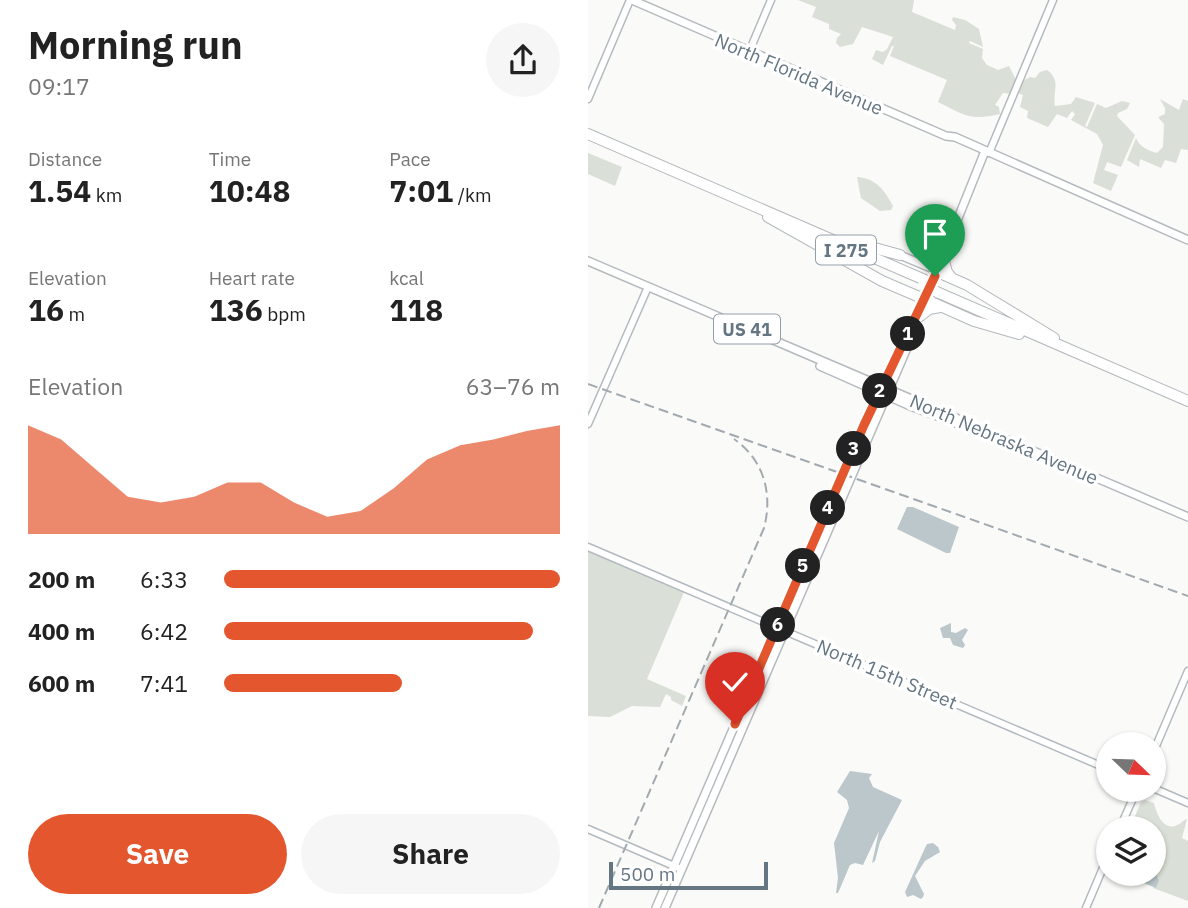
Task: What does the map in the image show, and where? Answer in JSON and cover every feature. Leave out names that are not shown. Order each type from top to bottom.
[{"type":"highway","name":"I 275","points":[[588,134],[815,231],[932,287]]},
{"type":"highway","name":"I 275","points":[[588,140],[1161,386],[1188,401]]},
{"type":"highway","points":[[768,217],[882,281],[912,294],[919,315],[940,307],[985,325],[1052,340]]},
{"type":"highway","points":[[815,231],[900,255]]},
{"type":"highway","points":[[943,259],[947,272],[952,277],[1052,340]]},
{"type":"highway","points":[[912,294],[952,277]]},
{"type":"highway","points":[[932,287],[940,307]]},
{"type":"highway","name":"I 275","points":[[1176,393],[1188,395]]},
{"type":"main road","name":"North Florida Avenue","points":[[629,1],[946,136],[953,142],[1188,240]]},
{"type":"main road","points":[[656,908],[725,768],[740,713],[754,689],[760,667],[800,593],[811,547],[858,447],[887,393],[986,154]]},
{"type":"main road","points":[[900,255],[926,266],[943,259]]},
{"type":"main road","name":"North Nebraska Avenue","points":[[588,264],[846,372],[887,393]]},
{"type":"main road","points":[[926,266],[932,287]]},
{"type":"main road","name":"North Nebraska Avenue","points":[[769,341],[828,369],[1188,519]]},
{"type":"main road","points":[[828,369],[846,372]]},
{"type":"main road","points":[[664,908],[678,867],[729,748],[744,722],[752,693],[852,471],[864,425],[887,393]]},
{"type":"main road","points":[[826,532],[830,512],[828,508]]},
{"type":"street","points":[[749,52],[771,0]]},
{"type":"street","points":[[986,154],[1054,0]]},
{"type":"street","points":[[588,99],[629,1]]},
{"type":"street","points":[[588,424],[646,289]]},
{"type":"street","name":"North 15th Street","points":[[588,547],[1096,764]]},
{"type":"street","points":[[1162,732],[1188,671]]},
{"type":"street","points":[[1166,794],[1188,803]]},
{"type":"street","points":[[588,829],[678,867]]},
{"type":"street","points":[[1086,908],[1096,884]]},
{"type":"shaded area","points":[[798,0],[914,0],[912,12],[955,30],[953,17],[965,20],[979,29],[983,47],[970,41],[969,43],[983,49],[982,58],[987,65],[998,70],[1009,66],[1017,82],[1012,94],[1003,93],[995,105],[999,107],[1000,114],[974,117],[961,113],[938,102],[947,80],[890,56],[894,46],[883,65],[872,59],[876,50],[883,52],[887,49],[893,37],[862,27],[853,44],[840,47],[836,43],[841,34],[829,29],[829,24],[812,17],[816,7]]},
{"type":"shaded area","points":[[1047,70],[1055,82],[1055,106],[1071,104],[1076,97],[1095,103],[1085,126],[1087,127],[1097,104],[1106,108],[1122,101],[1130,103],[1127,109],[1117,116],[1135,135],[1121,167],[1107,162],[1104,170],[1118,175],[1111,191],[1093,183],[1103,145],[1097,134],[1071,120],[1075,114],[1072,111],[1067,118],[1057,114],[1048,127],[1027,118],[1028,111],[1020,107],[1023,95],[1015,94],[1019,83],[1030,77],[1035,78],[1040,72]]},
{"type":"shaded area","points":[[1160,99],[1179,110],[1183,99],[1188,101],[1188,150],[1181,149],[1176,163],[1165,160],[1161,168],[1140,159],[1139,167],[1127,160],[1136,138],[1142,146],[1157,153],[1163,147],[1164,124],[1158,117],[1165,114],[1165,108]]},
{"type":"shaded area","points":[[588,153],[622,167],[615,186],[588,174]]},
{"type":"shaded area","points":[[857,177],[870,180],[879,186],[893,206],[891,210],[880,211],[861,198]]},
{"type":"shaded area","points":[[907,507],[913,507],[959,527],[950,553],[897,529]]},
{"type":"shaded area","points":[[588,549],[685,590],[647,679],[686,696],[682,706],[666,694],[660,707],[632,706],[610,717],[588,716]]},
{"type":"shaded area","points":[[951,623],[951,632],[956,633],[965,628],[968,630],[962,640],[965,645],[963,648],[953,645],[950,638],[943,638],[940,628]]},
{"type":"shaded area","points":[[850,771],[872,774],[869,778],[873,787],[902,800],[880,842],[875,861],[872,863],[879,831],[863,865],[850,865],[836,893],[838,878],[834,843],[849,808],[847,800],[837,792]]},
{"type":"shaded area","points":[[1141,802],[1151,802],[1154,803],[1159,816],[1135,816]]},
{"type":"shaded area","points":[[1187,819],[1182,838],[1188,841],[1188,901],[1153,888],[1166,886],[1166,825],[1172,826]]},
{"type":"shaded area","points":[[933,843],[940,852],[925,861],[915,876],[923,897],[907,897],[905,892],[925,848],[927,844]]},
{"type":"railway","points":[[588,384],[1188,596]]},
{"type":"railway","points":[[599,908],[764,528],[767,515],[764,479],[753,457],[734,439]]},
{"type":"route","points":[[735,724],[864,425],[935,276]]}]
